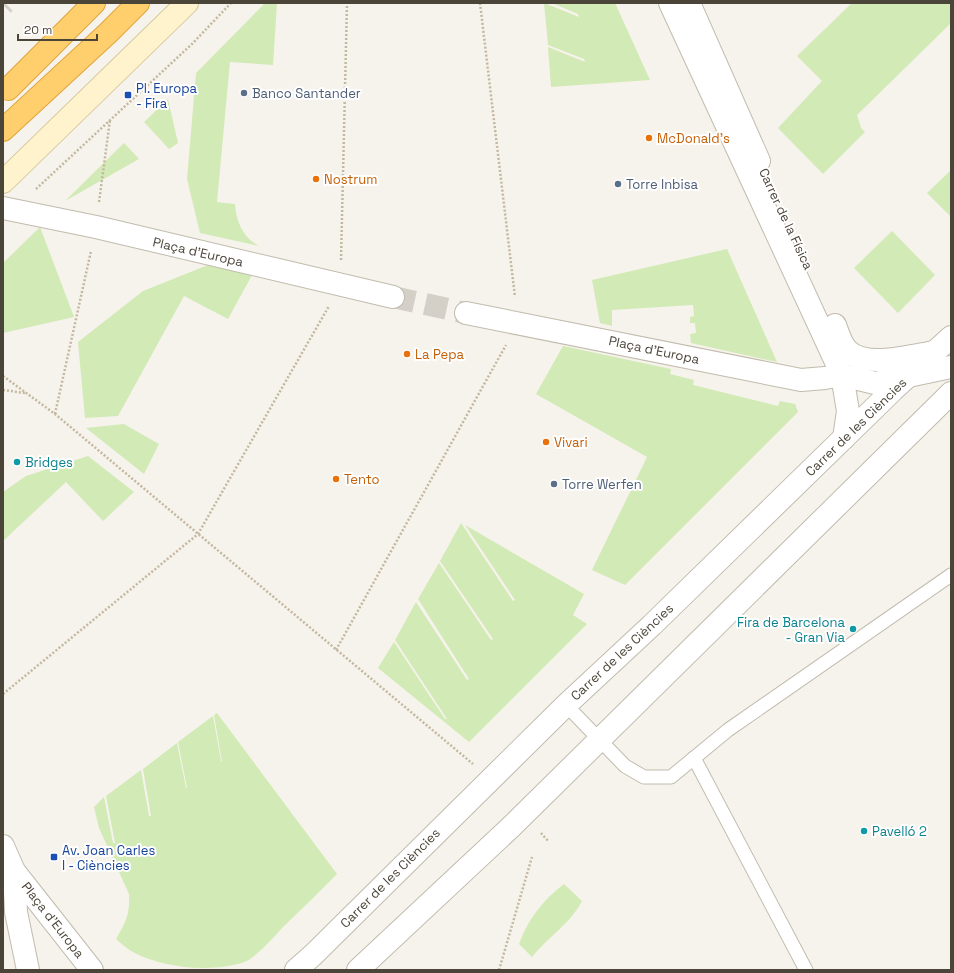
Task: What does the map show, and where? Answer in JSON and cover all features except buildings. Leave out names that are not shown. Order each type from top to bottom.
[{"type":"highway","points":[[8,89],[94,3]]},
{"type":"highway","points":[[3,130],[108,33],[138,3]]},
{"type":"main road","points":[[3,182],[187,3]]},
{"type":"street","name":"Carrer de la Física","points":[[670,3],[842,375],[848,411],[844,438]]},
{"type":"street","name":"Carrer de la Física","points":[[689,3],[788,226],[846,349],[853,356],[868,360],[881,360],[934,352]]},
{"type":"street","name":"Plaça d'Europa","points":[[8,209],[96,227],[393,297]]},
{"type":"street","name":"Plaça d'Europa","points":[[466,313],[801,380],[842,375]]},
{"type":"street","name":"Carrer de les Ciències","points":[[296,970],[313,955],[566,705],[652,625],[844,438],[951,337]]},
{"type":"street","points":[[842,375],[875,383],[951,367]]},
{"type":"street","points":[[358,970],[512,826],[951,393]]},
{"type":"street","name":"Plaça d'Europa","points":[[3,846],[14,870],[92,970]]},
{"type":"street","name":"Plaça d'Europa","points":[[14,870],[16,912],[28,970]]},
{"type":"lane","points":[[566,705],[625,766],[644,776],[671,776],[728,730],[951,575]]},
{"type":"lane","points":[[694,758],[806,970]]},
{"type":"path","points":[[8,209],[192,44],[231,3]]},
{"type":"path","points":[[336,650],[518,323],[480,3]]},
{"type":"path","points":[[55,414],[96,227],[110,119]]},
{"type":"path","points":[[3,376],[55,414],[463,756]]},
{"type":"path","points":[[3,390],[26,393]]},
{"type":"path","points":[[3,694],[198,534]]},
{"type":"path","points":[[544,837],[549,842]]},
{"type":"path","points":[[499,970],[532,857]]},
{"type":"green space","points":[[265,3],[277,3],[273,65],[230,62],[217,202],[235,204],[237,217],[241,228],[253,243],[259,246],[200,233],[187,179],[196,73]]},
{"type":"green space","points":[[544,3],[579,17],[578,14],[552,3],[615,3],[650,80],[551,87],[548,47],[585,62],[584,59],[548,45]]},
{"type":"green space","points":[[852,3],[951,3],[951,23],[857,115],[861,128],[865,132],[823,174],[778,128],[822,81],[797,56]]},
{"type":"green space","points":[[168,99],[178,143],[169,149],[144,122]]},
{"type":"green space","points":[[124,143],[139,159],[65,201]]},
{"type":"green space","points":[[951,170],[951,217],[927,193]]},
{"type":"green space","points":[[40,227],[74,317],[3,333],[3,263]]},
{"type":"green space","points":[[892,231],[935,275],[898,313],[854,268]]},
{"type":"green space","points":[[727,249],[777,362],[691,343],[690,334],[696,333],[695,323],[690,323],[690,317],[694,316],[693,305],[612,310],[612,326],[600,323],[592,280]]},
{"type":"green space","points":[[208,265],[252,275],[228,319],[184,296],[118,416],[85,418],[78,342],[143,291]]},
{"type":"green space","points":[[563,346],[671,369],[670,374],[694,380],[693,385],[778,406],[780,401],[795,404],[798,412],[625,585],[592,570],[647,457],[536,394]]},
{"type":"green space","points":[[124,424],[159,444],[144,474],[86,428]]},
{"type":"green space","points":[[88,456],[134,492],[103,521],[66,482],[3,541],[3,492],[26,476]]},
{"type":"green space","points":[[461,523],[513,601],[515,600],[465,525],[584,594],[573,615],[587,624],[469,742],[378,668],[394,642],[445,719],[447,719],[395,640],[416,602],[467,680],[469,679],[418,599],[439,563],[491,640],[493,639],[440,561]]},
{"type":"green space","points":[[217,713],[337,874],[257,954],[247,961],[235,965],[206,968],[159,962],[145,958],[131,951],[116,939],[127,918],[129,894],[99,828],[94,807],[104,797],[113,843],[115,843],[106,796],[141,770],[149,816],[151,816],[143,769],[177,743],[187,788],[178,742],[213,716],[222,762],[214,715]]},
{"type":"green space","points":[[564,884],[582,901],[565,924],[532,957],[519,944],[527,926],[543,903]]},
{"type":"tunnel","points":[[393,297],[466,313]]},
{"type":"place","name":"Banco Santander","points":[[244,93]]},
{"type":"place","name":"Pl. Europa - Fira","points":[[128,95]]},
{"type":"place","name":"McDonald's","points":[[649,138]]},
{"type":"place","name":"Nostrum","points":[[316,179]]},
{"type":"place","name":"Torre Inbisa","points":[[618,184]]},
{"type":"place","name":"La Pepa","points":[[407,354]]},
{"type":"place","name":"Vivari","points":[[546,442]]},
{"type":"place","name":"Bridges","points":[[17,462]]},
{"type":"place","name":"Tento","points":[[336,479]]},
{"type":"place","name":"Torre Werfen","points":[[554,484]]},
{"type":"place","name":"Fira de Barcelona - Gran Via","points":[[853,629]]},
{"type":"place","name":"Pavelló 2","points":[[864,831]]},
{"type":"place","name":"Av. Joan Carles I - Ciències","points":[[54,857]]}]
